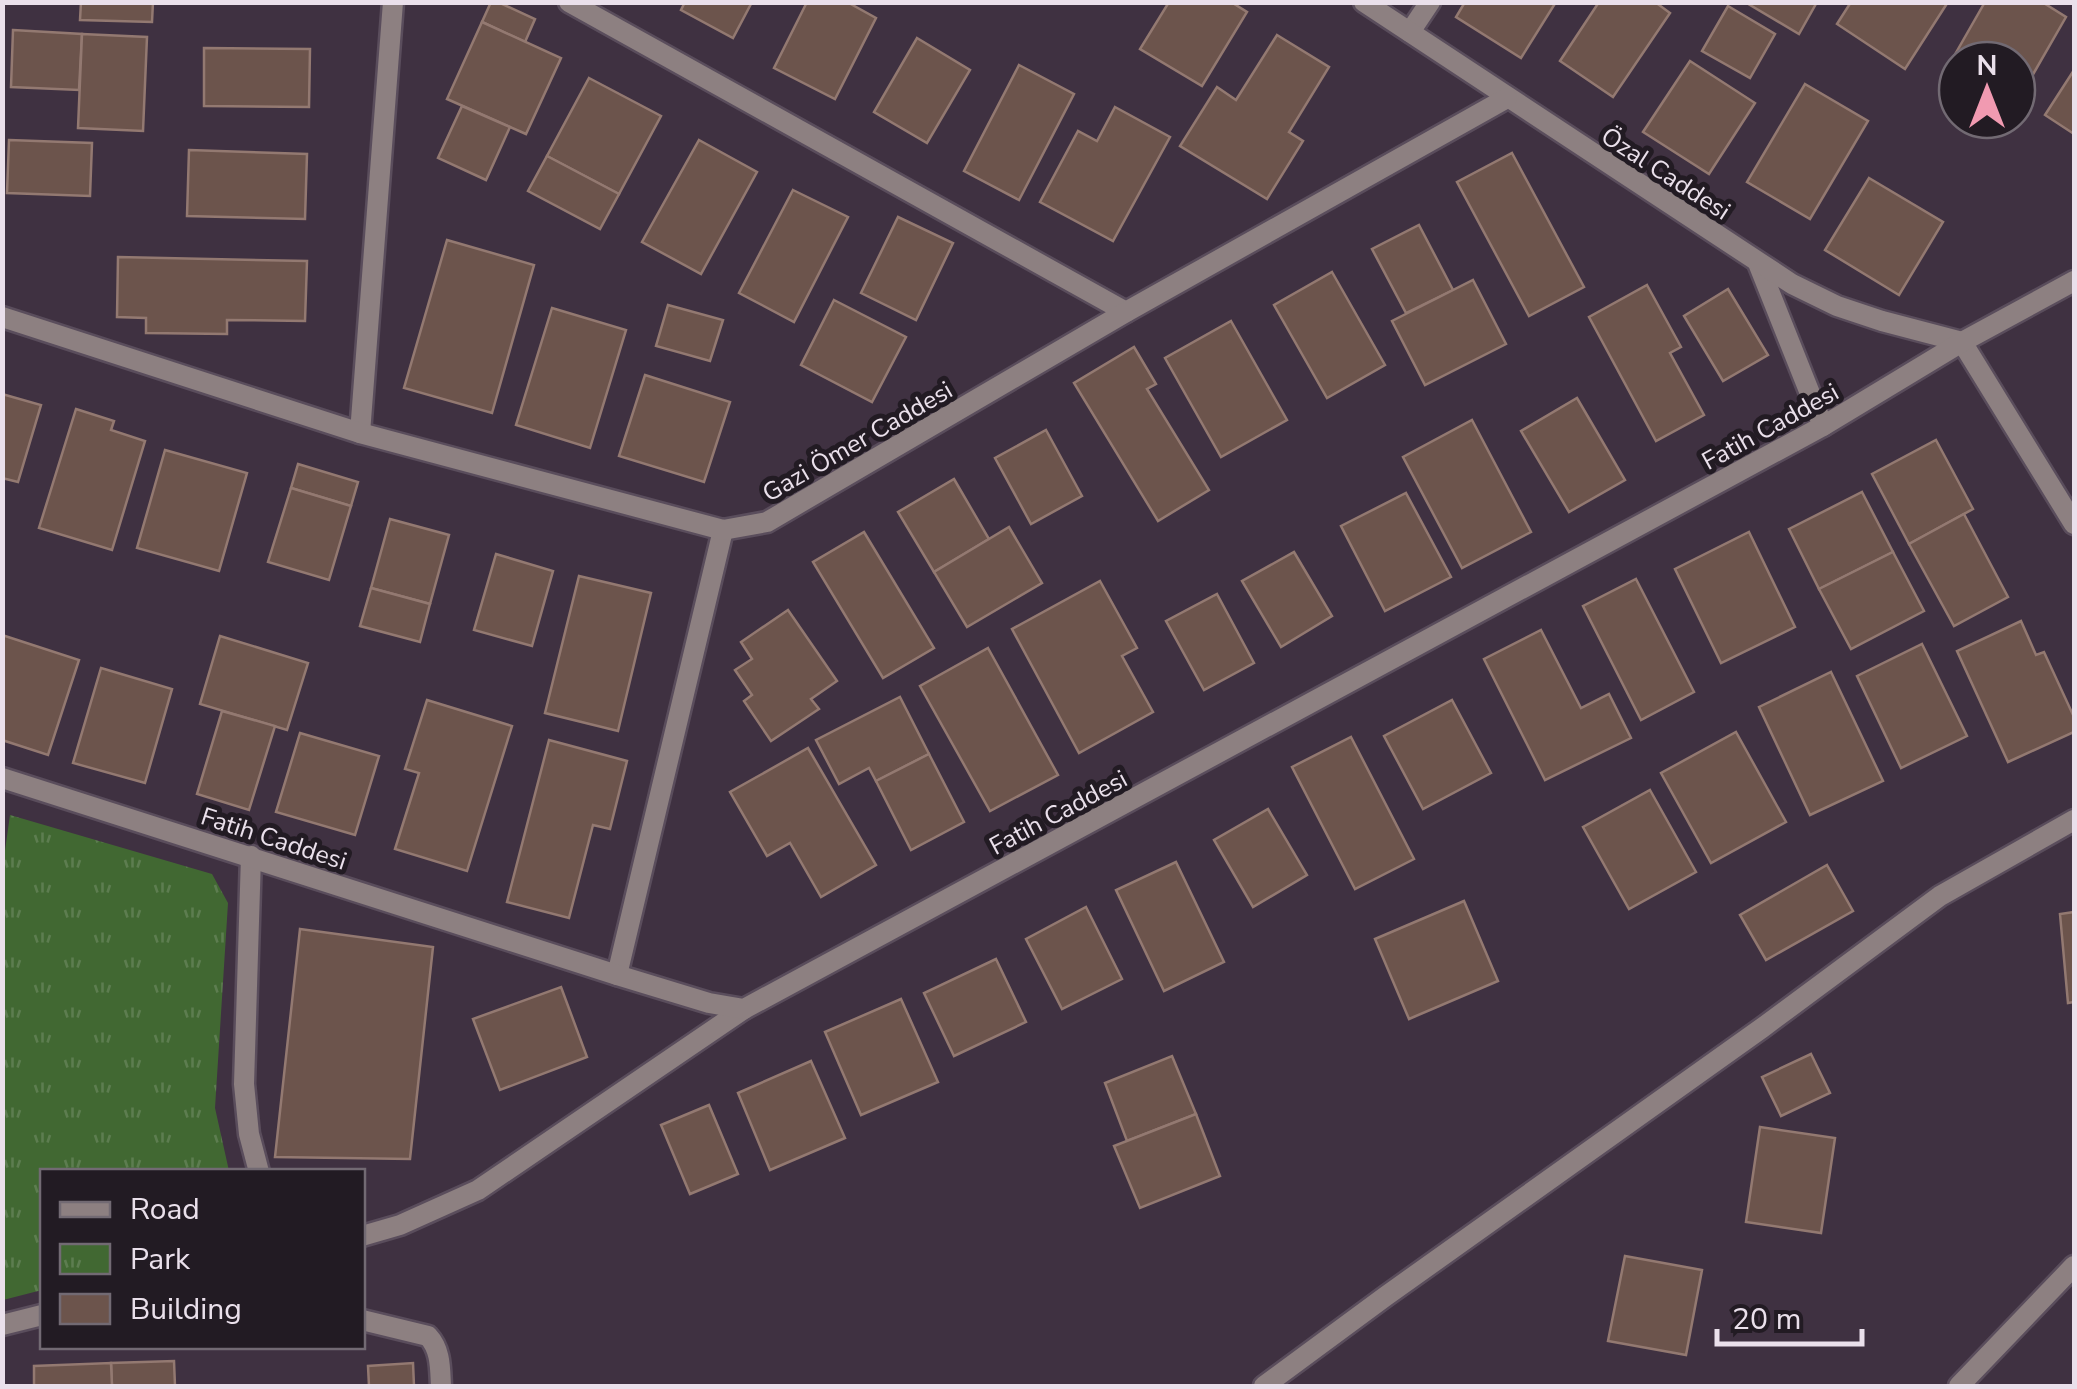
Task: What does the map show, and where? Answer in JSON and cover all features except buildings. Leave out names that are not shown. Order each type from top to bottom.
[{"type":"street","points":[[360,433],[393,2]]},
{"type":"street","points":[[569,2],[1126,312]]},
{"type":"street","name":"Özal Caddesi","points":[[1364,2],[1792,284],[1882,322],[1962,342]]},
{"type":"street","points":[[1410,32],[1430,2]]},
{"type":"street","name":"Gazi Ömer Caddesi","points":[[2,317],[360,433],[724,530],[767,522],[1126,312],[1507,98]]},
{"type":"street","points":[[1758,263],[1823,426]]},
{"type":"street","name":"Fatih Caddesi","points":[[2,778],[617,974],[744,1009],[1823,426],[1962,342],[2074,281]]},
{"type":"street","points":[[1962,342],[2074,524]]},
{"type":"street","points":[[617,974],[724,530]]},
{"type":"street","points":[[1264,1386],[1940,896],[2074,820]]},
{"type":"street","points":[[250,856],[244,1084],[257,1169]]},
{"type":"street","points":[[365,1235],[400,1225],[478,1190],[744,1009]]},
{"type":"street","points":[[1959,1386],[2074,1266]]},
{"type":"street","points":[[2,1325],[40,1316]]},
{"type":"street","points":[[365,1321],[428,1336],[439,1358],[441,1386]]},
{"type":"green space","points":[[10,815],[212,874],[228,903],[215,1108],[229,1169],[40,1169],[40,1291],[3,1300],[2,872]]}]
